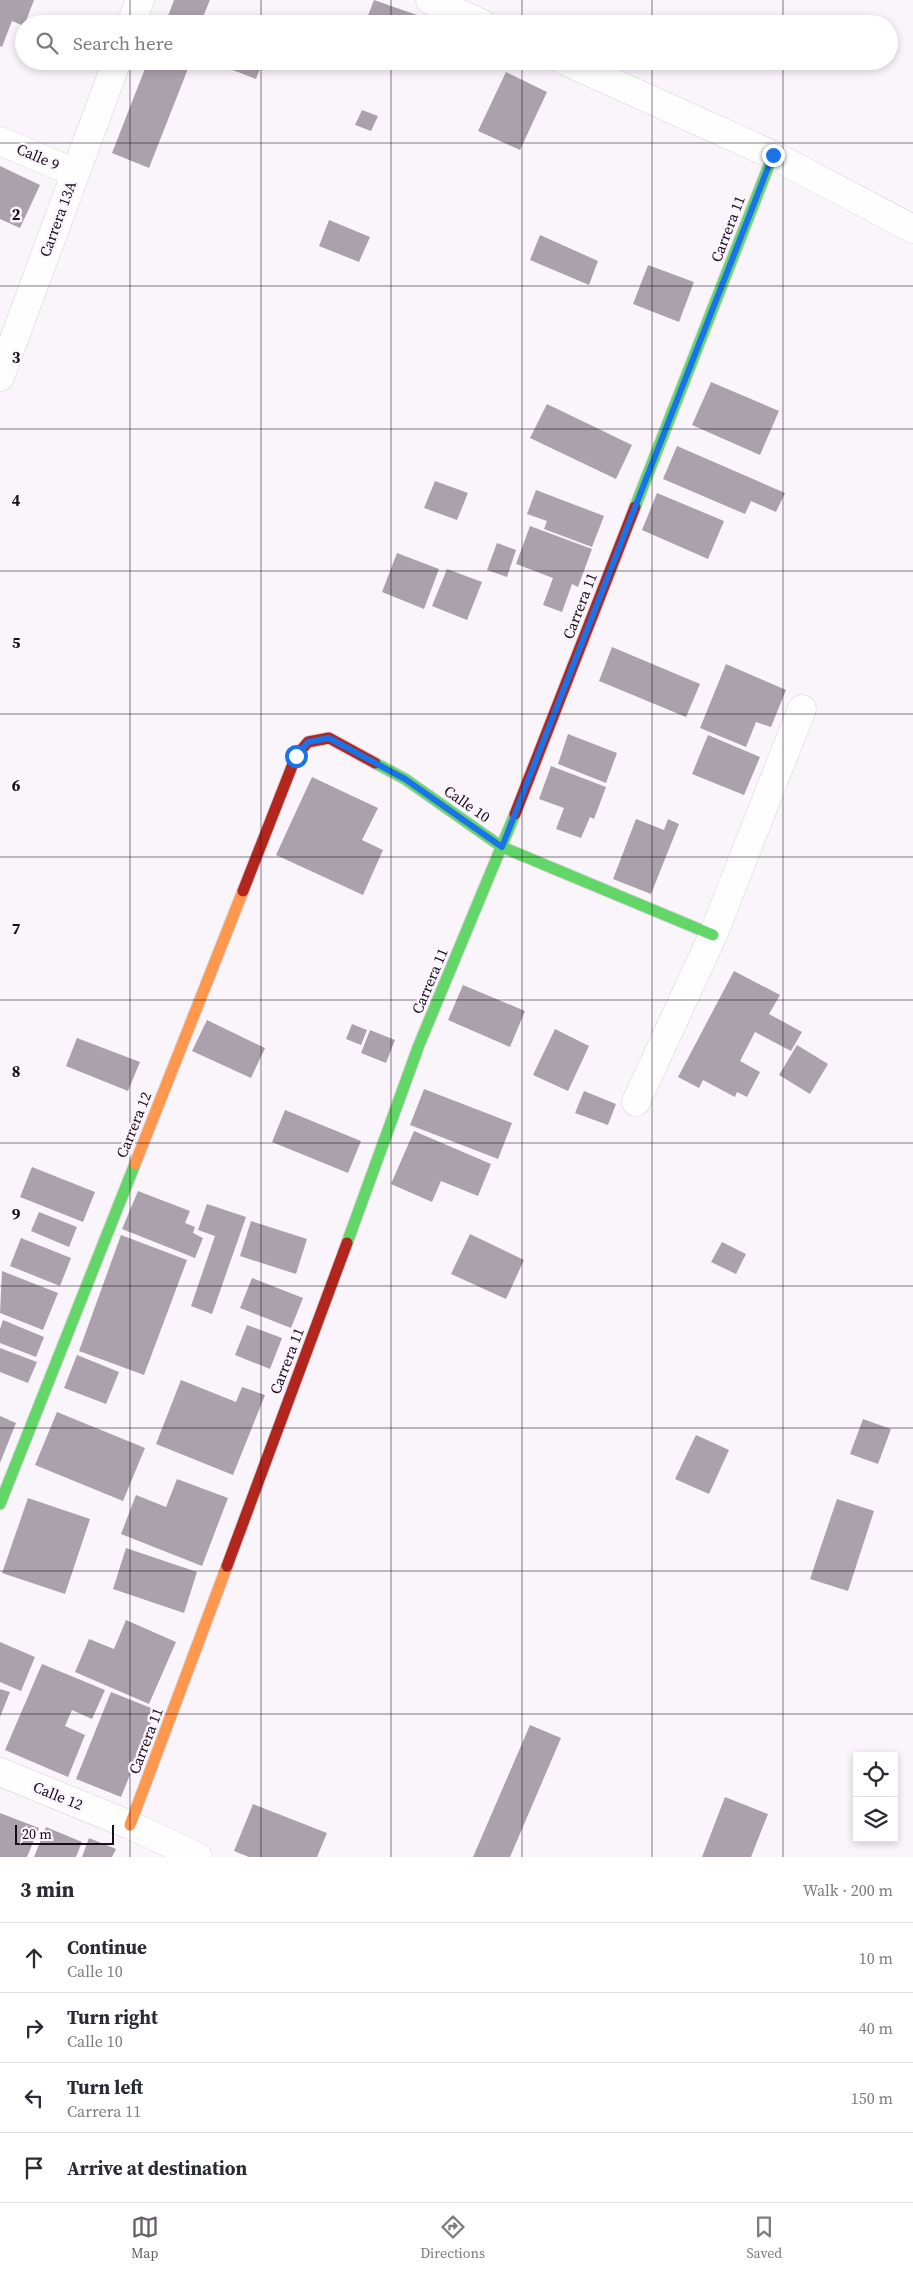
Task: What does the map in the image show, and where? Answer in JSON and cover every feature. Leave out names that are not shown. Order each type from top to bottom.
[{"type":"street","points":[[134,15],[140,0]]},
{"type":"street","points":[[430,0],[463,15]]},
{"type":"street","name":"Carrera 13A","points":[[0,376],[114,70]]},
{"type":"street","points":[[586,70],[773,155],[913,229]]},
{"type":"street","name":"Calle 9","points":[[0,140],[75,173]]},
{"type":"street","name":"Carrera 11","points":[[130,1826],[350,1238],[419,1045],[502,847],[773,155]]},
{"type":"street","points":[[636,1102],[713,935],[802,709]]},
{"type":"street","name":"Calle 10","points":[[296,756],[308,742],[329,738],[405,779],[502,847],[713,935]]},
{"type":"street","name":"Carrera 12","points":[[0,1504],[296,756]]},
{"type":"street","name":"Calle 12","points":[[0,1772],[130,1826],[198,1857]]},
{"type":"building","points":[[0,0],[34,0],[28,15],[15,15],[15,22],[12,21],[2,47],[0,46]]},
{"type":"building","points":[[174,0],[210,0],[204,15],[168,15]]},
{"type":"building","points":[[374,0],[417,15],[368,15]]},
{"type":"building","points":[[144,70],[187,70],[149,168],[112,153]]},
{"type":"building","points":[[233,70],[260,70],[256,79]]},
{"type":"building","points":[[506,72],[547,92],[520,150],[478,131]]},
{"type":"building","points":[[362,110],[378,116],[371,131],[355,125]]},
{"type":"building","points":[[0,166],[40,185],[20,228],[0,219]]},
{"type":"building","points":[[329,220],[370,237],[359,262],[319,246]]},
{"type":"building","points":[[540,235],[598,261],[589,285],[530,260]]},
{"type":"building","points":[[648,265],[694,282],[679,322],[633,304]]},
{"type":"building","points":[[711,382],[779,411],[760,455],[692,425]]},
{"type":"building","points":[[547,404],[632,445],[616,479],[530,438]]},
{"type":"building","points":[[677,446],[785,493],[776,512],[751,501],[745,514],[663,479]]},
{"type":"building","points":[[435,481],[468,493],[457,520],[424,508]]},
{"type":"building","points":[[536,490],[604,516],[592,547],[544,529],[547,521],[527,514]]},
{"type":"building","points":[[657,493],[724,521],[708,559],[642,530]]},
{"type":"building","points":[[530,526],[592,549],[578,587],[572,584],[562,612],[543,605],[553,578],[516,564]]},
{"type":"building","points":[[497,543],[516,550],[507,577],[487,570]]},
{"type":"building","points":[[397,553],[439,569],[424,609],[382,592]]},
{"type":"building","points":[[447,569],[482,582],[467,620],[432,606]]},
{"type":"building","points":[[612,647],[700,684],[686,717],[599,681]]},
{"type":"building","points":[[726,664],[786,690],[771,727],[756,722],[746,747],[700,728]]},
{"type":"building","points":[[568,734],[617,753],[606,783],[558,764]]},
{"type":"building","points":[[708,735],[760,757],[744,795],[692,774]]},
{"type":"building","points":[[551,766],[606,787],[594,819],[590,817],[581,838],[556,829],[564,808],[539,799]]},
{"type":"building","points":[[312,777],[378,808],[362,840],[383,850],[363,895],[276,855]]},
{"type":"building","points":[[636,819],[664,830],[668,819],[679,824],[651,894],[613,879]]},
{"type":"building","points":[[734,971],[780,995],[769,1014],[802,1032],[791,1051],[755,1032],[740,1061],[760,1072],[747,1097],[737,1092],[735,1097],[703,1080],[699,1088],[678,1077]]},
{"type":"building","points":[[463,985],[525,1011],[510,1047],[448,1020]]},
{"type":"building","points":[[207,1020],[265,1048],[251,1078],[192,1051]]},
{"type":"building","points":[[352,1024],[367,1030],[361,1045],[346,1039]]},
{"type":"building","points":[[555,1029],[589,1046],[568,1091],[533,1075]]},
{"type":"building","points":[[370,1030],[395,1040],[386,1063],[361,1053]]},
{"type":"building","points":[[77,1038],[140,1062],[128,1091],[66,1066]]},
{"type":"building","points":[[797,1045],[828,1064],[810,1094],[779,1075]]},
{"type":"building","points":[[424,1089],[512,1123],[498,1159],[410,1125]]},
{"type":"building","points":[[584,1091],[616,1104],[608,1125],[575,1113]]},
{"type":"building","points":[[285,1110],[361,1141],[348,1173],[272,1142]]},
{"type":"building","points":[[414,1131],[491,1164],[478,1196],[441,1181],[432,1202],[391,1184]]},
{"type":"building","points":[[32,1167],[95,1192],[83,1222],[20,1197]]},
{"type":"building","points":[[138,1191],[190,1211],[185,1223],[195,1227],[193,1233],[203,1238],[195,1258],[122,1229]]},
{"type":"building","points":[[207,1204],[246,1217],[212,1314],[191,1306],[215,1236],[198,1230]]},
{"type":"building","points":[[39,1212],[77,1227],[69,1247],[31,1231]]},
{"type":"building","points":[[251,1221],[307,1239],[296,1274],[240,1256]]},
{"type":"building","points":[[470,1234],[524,1260],[506,1299],[451,1274]]},
{"type":"building","points":[[121,1235],[187,1260],[144,1375],[79,1351]]},
{"type":"building","points":[[21,1238],[71,1258],[60,1286],[10,1266]]},
{"type":"building","points":[[722,1242],[746,1254],[736,1274],[711,1262]]},
{"type":"building","points":[[2,1271],[58,1293],[43,1330],[0,1313]]},
{"type":"building","points":[[252,1278],[303,1298],[291,1328],[240,1308]]},
{"type":"building","points":[[3,1320],[44,1337],[36,1357],[0,1343],[0,1329]]},
{"type":"building","points":[[247,1325],[282,1338],[270,1369],[235,1355]]},
{"type":"building","points":[[0,1348],[37,1362],[28,1383],[0,1372]]},
{"type":"building","points":[[77,1355],[119,1372],[106,1404],[64,1388]]},
{"type":"building","points":[[181,1380],[236,1402],[242,1387],[265,1395],[233,1475],[156,1444]]},
{"type":"building","points":[[57,1412],[145,1448],[123,1501],[35,1465]]},
{"type":"building","points":[[0,1416],[16,1423],[0,1463]]},
{"type":"building","points":[[863,1419],[891,1429],[878,1464],[850,1454]]},
{"type":"building","points":[[696,1435],[729,1450],[709,1494],[675,1479]]},
{"type":"building","points":[[177,1479],[228,1498],[202,1566],[121,1534],[136,1495],[166,1507]]},
{"type":"building","points":[[28,1498],[90,1519],[65,1594],[2,1573]]},
{"type":"building","points":[[837,1499],[874,1511],[848,1591],[810,1579]]},
{"type":"building","points":[[126,1548],[197,1572],[184,1613],[113,1589]]},
{"type":"building","points":[[126,1620],[176,1642],[149,1704],[75,1672],[89,1639],[114,1649]]},
{"type":"building","points":[[0,1642],[35,1657],[21,1691],[0,1682]]},
{"type":"building","points":[[42,1664],[105,1690],[92,1719],[72,1710],[65,1726],[85,1735],[68,1777],[5,1750]]},
{"type":"building","points":[[0,1689],[10,1692],[0,1717]]},
{"type":"building","points":[[111,1692],[156,1710],[121,1797],[76,1779]]},
{"type":"building","points":[[530,1725],[561,1738],[510,1857],[473,1857]]},
{"type":"building","points":[[725,1797],[768,1814],[751,1857],[702,1857]]},
{"type":"building","points":[[253,1804],[327,1833],[317,1857],[249,1857],[234,1851]]},
{"type":"building","points":[[0,1813],[39,1828],[27,1857],[0,1857]]},
{"type":"building","points":[[46,1827],[82,1842],[76,1857],[34,1857]]},
{"type":"building","points":[[89,1838],[116,1849],[112,1857],[82,1857]]},
{"type":"traffic: fast","points":[[635,507],[773,155]]},
{"type":"traffic: fast","points":[[375,763],[405,779],[502,847],[713,935]]},
{"type":"traffic: fast","points":[[347,1243],[419,1045],[515,814]]},
{"type":"traffic: fast","points":[[0,1504],[135,1164]]},
{"type":"traffic: slow","points":[[135,1164],[243,891]]},
{"type":"traffic: slow","points":[[130,1825],[227,1566]]},
{"type":"traffic: jam","points":[[515,814],[635,507]]},
{"type":"traffic: jam","points":[[243,891],[296,756],[308,742],[329,738],[375,763]]},
{"type":"traffic: jam","points":[[227,1566],[347,1243]]},
{"type":"route","points":[[296,756],[308,742],[329,738],[405,779],[502,847],[773,155]]}]
